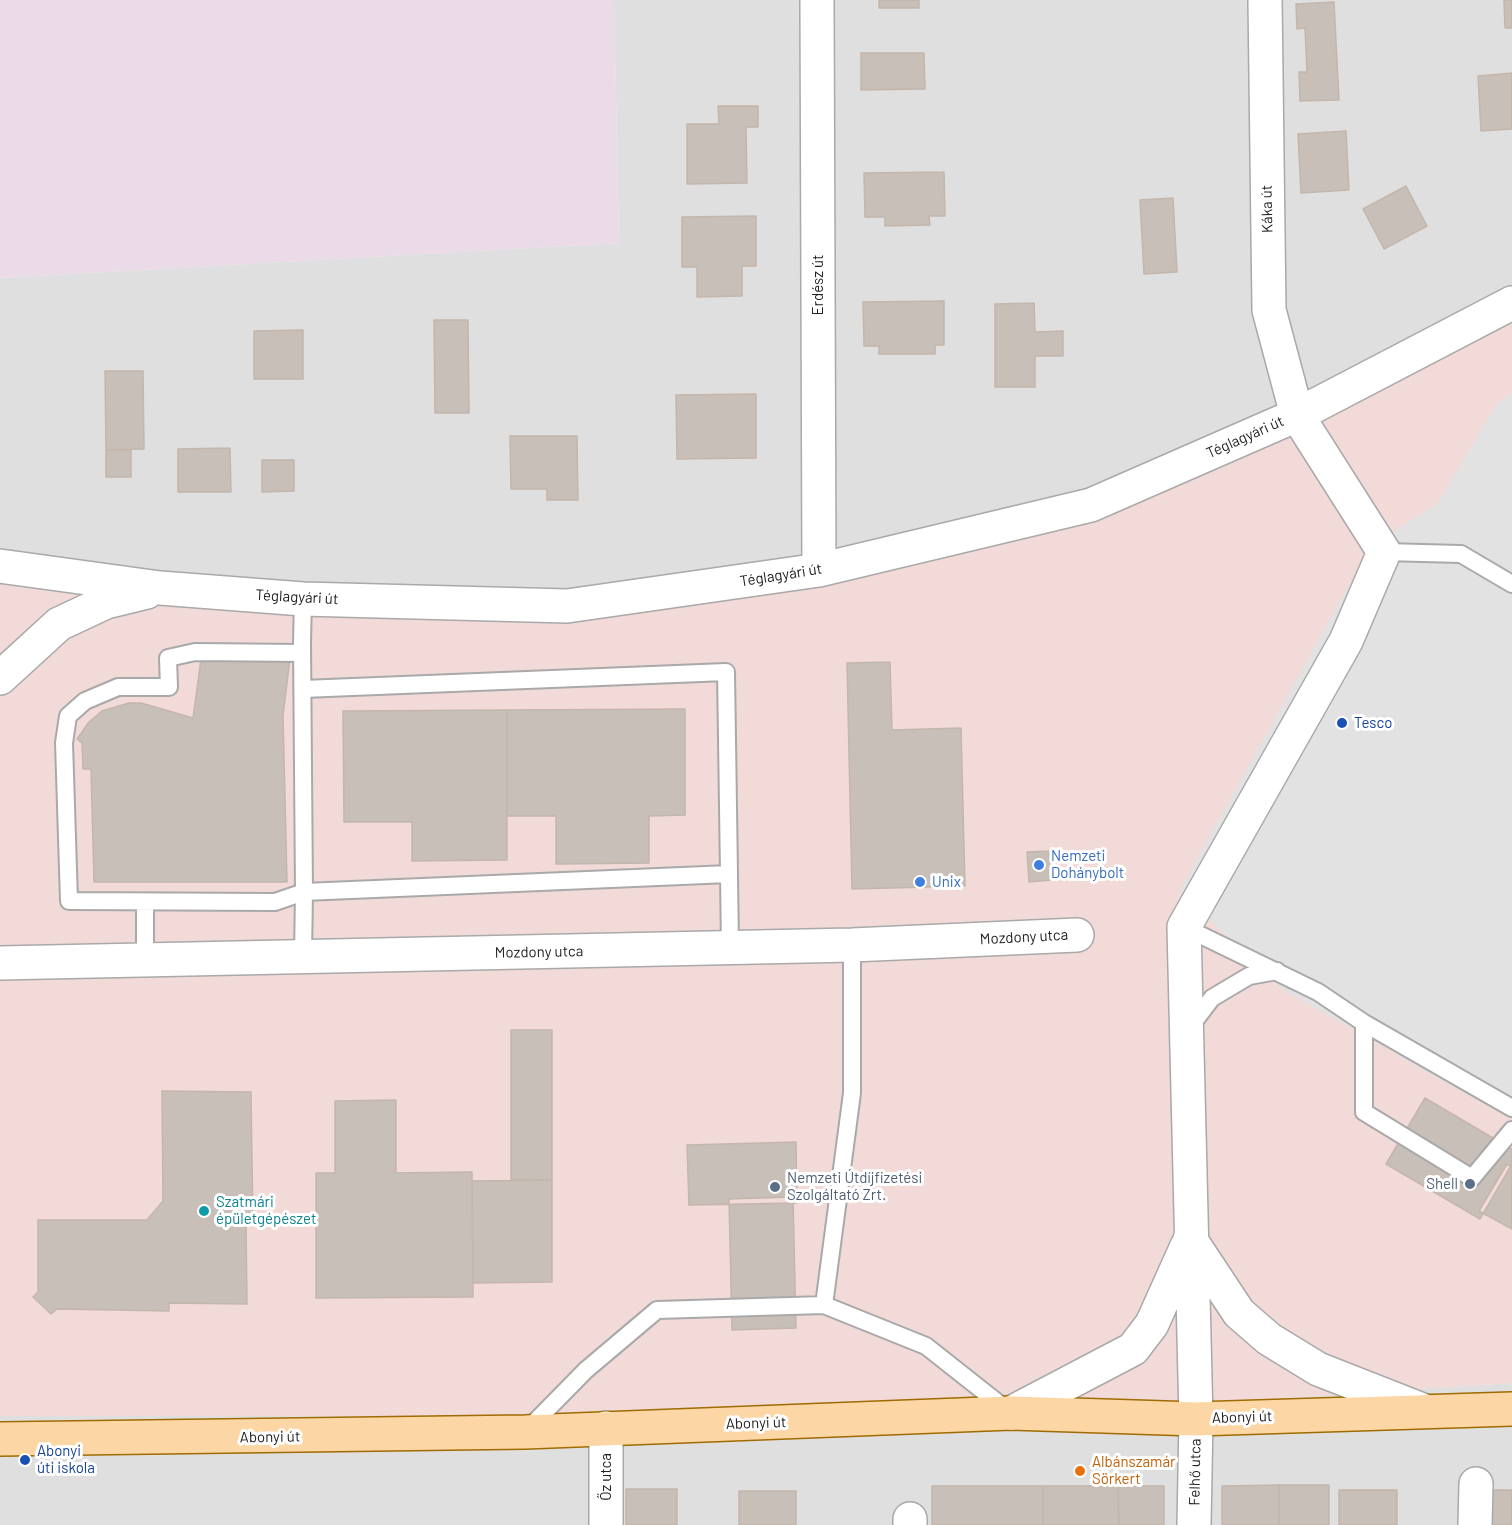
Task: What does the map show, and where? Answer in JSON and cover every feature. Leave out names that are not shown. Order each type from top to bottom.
[{"type":"main road","name":"Abonyi út","points":[[0,1439],[525,1432],[1011,1413],[1196,1419],[1512,1409]]},
{"type":"street","name":"Erdész út","points":[[817,0],[819,570]]},
{"type":"street","name":"Káka út","points":[[1265,0],[1269,310],[1297,415],[1384,552]]},
{"type":"street","name":"Téglagyári út","points":[[0,566],[160,588],[303,599],[567,606],[819,570],[1090,505],[1297,415],[1512,303]]},
{"type":"street","points":[[1184,927],[1346,641],[1384,552]]},
{"type":"street","points":[[0,678],[60,624],[106,602],[160,588]]},
{"type":"street","name":"Felhő utca","points":[[1184,927],[1196,1419],[1194,1525]]},
{"type":"street","name":"Mozdony utca","points":[[0,963],[852,945],[1077,934]]},
{"type":"street","points":[[1190,1239],[1239,1312],[1269,1339],[1318,1370],[1425,1411]]},
{"type":"street","points":[[1011,1413],[1133,1349],[1152,1324],[1190,1239]]},
{"type":"street","name":"Őz utca","points":[[606,1428],[606,1525]]},
{"type":"street","points":[[1475,1525],[1476,1484]]},
{"type":"lane","points":[[1384,552],[1461,554],[1512,584]]},
{"type":"lane","points":[[303,599],[303,956]]},
{"type":"lane","points":[[302,653],[195,652],[168,658],[169,687],[118,687],[85,701],[68,716],[63,743],[69,902],[275,902],[304,892],[729,874]]},
{"type":"lane","points":[[303,689],[726,672],[730,948]]},
{"type":"lane","points":[[145,902],[145,959]]},
{"type":"lane","points":[[1184,927],[1318,992],[1364,1023],[1512,1107]]},
{"type":"lane","points":[[824,1305],[852,1093],[852,945]]},
{"type":"lane","points":[[1186,1033],[1212,998],[1249,976],[1277,971]]},
{"type":"lane","points":[[1364,1023],[1364,1112],[1472,1178],[1512,1130]]},
{"type":"lane","points":[[525,1432],[586,1370],[657,1310],[824,1305],[926,1346],[1011,1413]]},
{"type":"shaded area","points":[[0,0],[614,0],[619,243],[0,278]]},
{"type":"shaded area","points":[[614,0],[1512,0],[1512,303],[1080,510],[553,605],[0,570],[0,278],[619,243]]},
{"type":"shaded area","points":[[1512,303],[1512,1383],[1011,1416],[0,1416],[0,570],[553,605],[1080,510]]},
{"type":"shaded area","points":[[1512,392],[1512,1120],[1279,987],[1179,891],[1370,547],[1438,503],[1496,405]]},
{"type":"shaded area","points":[[1512,1383],[1512,1525],[0,1525],[0,1416],[1011,1416]]},
{"type":"building","points":[[879,0],[919,0],[919,8],[879,8]]},
{"type":"building","points":[[1504,0],[1512,0],[1512,28],[1505,28]]},
{"type":"building","points":[[1334,2],[1339,100],[1300,101],[1299,72],[1307,72],[1305,28],[1297,29],[1296,4]]},
{"type":"building","points":[[861,53],[924,53],[925,89],[861,90]]},
{"type":"building","points":[[1512,73],[1512,129],[1481,131],[1478,76]]},
{"type":"building","points":[[718,106],[758,106],[758,127],[746,127],[747,183],[687,184],[687,124],[719,124]]},
{"type":"building","points":[[1346,131],[1349,190],[1301,193],[1298,134]]},
{"type":"building","points":[[944,172],[945,216],[929,216],[930,225],[885,226],[885,217],[865,217],[864,173]]},
{"type":"building","points":[[1406,186],[1427,226],[1384,249],[1363,209]]},
{"type":"building","points":[[1173,198],[1177,272],[1144,274],[1140,200]]},
{"type":"building","points":[[756,216],[756,266],[742,266],[742,296],[697,297],[697,267],[682,267],[682,217]]},
{"type":"building","points":[[944,301],[944,345],[935,345],[935,354],[879,354],[879,346],[864,346],[863,302]]},
{"type":"building","points":[[1034,303],[1035,332],[1063,331],[1063,356],[1035,356],[1035,387],[995,387],[995,304]]},
{"type":"building","points":[[434,320],[468,320],[469,413],[435,413]]},
{"type":"building","points":[[303,330],[303,379],[254,379],[254,331]]},
{"type":"building","points":[[105,371],[143,371],[144,449],[106,450]]},
{"type":"building","points":[[756,394],[756,458],[677,459],[676,395]]},
{"type":"building","points":[[510,436],[577,436],[578,500],[547,500],[547,489],[511,489]]},
{"type":"building","points":[[230,448],[231,492],[178,492],[178,449]]},
{"type":"building","points":[[106,450],[131,450],[131,477],[106,477]]},
{"type":"building","points":[[262,460],[294,460],[294,491],[262,492]]},
{"type":"building","points":[[290,658],[283,716],[287,882],[94,882],[91,769],[83,769],[82,743],[77,739],[89,722],[102,711],[129,703],[141,703],[193,718],[201,659]]},
{"type":"building","points":[[890,662],[892,730],[961,728],[965,886],[852,889],[847,663]]},
{"type":"building","points":[[685,709],[685,815],[649,816],[649,863],[556,864],[556,816],[507,816],[507,710]]},
{"type":"building","points":[[507,710],[507,860],[412,861],[412,822],[344,822],[343,711]]},
{"type":"building","points":[[1049,851],[1051,880],[1029,882],[1027,852]]},
{"type":"building","points":[[511,1030],[552,1030],[552,1180],[511,1180]]},
{"type":"building","name":"Szatmári épületgépészet","points":[[162,1091],[251,1092],[253,1224],[246,1224],[247,1304],[169,1303],[169,1311],[57,1309],[51,1314],[33,1297],[38,1292],[38,1220],[147,1220],[163,1201]]},
{"type":"building","points":[[1425,1098],[1512,1149],[1512,1164],[1480,1219],[1386,1164]]},
{"type":"building","points":[[396,1100],[396,1173],[472,1172],[473,1297],[316,1298],[316,1173],[335,1173],[335,1101]]},
{"type":"building","points":[[796,1142],[797,1203],[689,1205],[687,1145]]},
{"type":"building","points":[[1507,1164],[1512,1167],[1512,1229],[1479,1211]]},
{"type":"building","points":[[552,1180],[552,1282],[473,1283],[472,1181]]},
{"type":"building","points":[[793,1197],[796,1328],[732,1330],[729,1199]]},
{"type":"building","points":[[1279,1485],[1279,1525],[1222,1525],[1222,1486]]},
{"type":"building","points":[[1279,1485],[1329,1485],[1329,1525],[1279,1525]]},
{"type":"building","points":[[932,1486],[1043,1486],[1043,1525],[932,1525]]},
{"type":"building","points":[[1043,1486],[1118,1486],[1119,1525],[1043,1525]]},
{"type":"building","points":[[1118,1486],[1164,1486],[1164,1525],[1119,1525]]},
{"type":"building","points":[[626,1489],[677,1489],[677,1525],[626,1525]]},
{"type":"building","points":[[1339,1490],[1397,1490],[1397,1525],[1339,1525]]},
{"type":"building","points":[[1488,1490],[1512,1490],[1512,1525],[1488,1525]]},
{"type":"building","points":[[739,1491],[796,1491],[796,1525],[739,1525]]},
{"type":"place","name":"Tesco","points":[[1342,723]]},
{"type":"place","name":"Nemzeti Dohánybolt","points":[[1039,865]]},
{"type":"place","name":"Unix","points":[[920,882]]},
{"type":"place","name":"Shell","points":[[1470,1184]]},
{"type":"place","name":"Nemzeti Útdíjfizetési Szolgáltató Zrt.","points":[[775,1187]]},
{"type":"place","name":"Szatmári épületgépészet","points":[[204,1211]]},
{"type":"place","name":"Abonyi úti iskola","points":[[25,1460]]},
{"type":"place","name":"Albánszamár Sörkert","points":[[1080,1471]]}]
